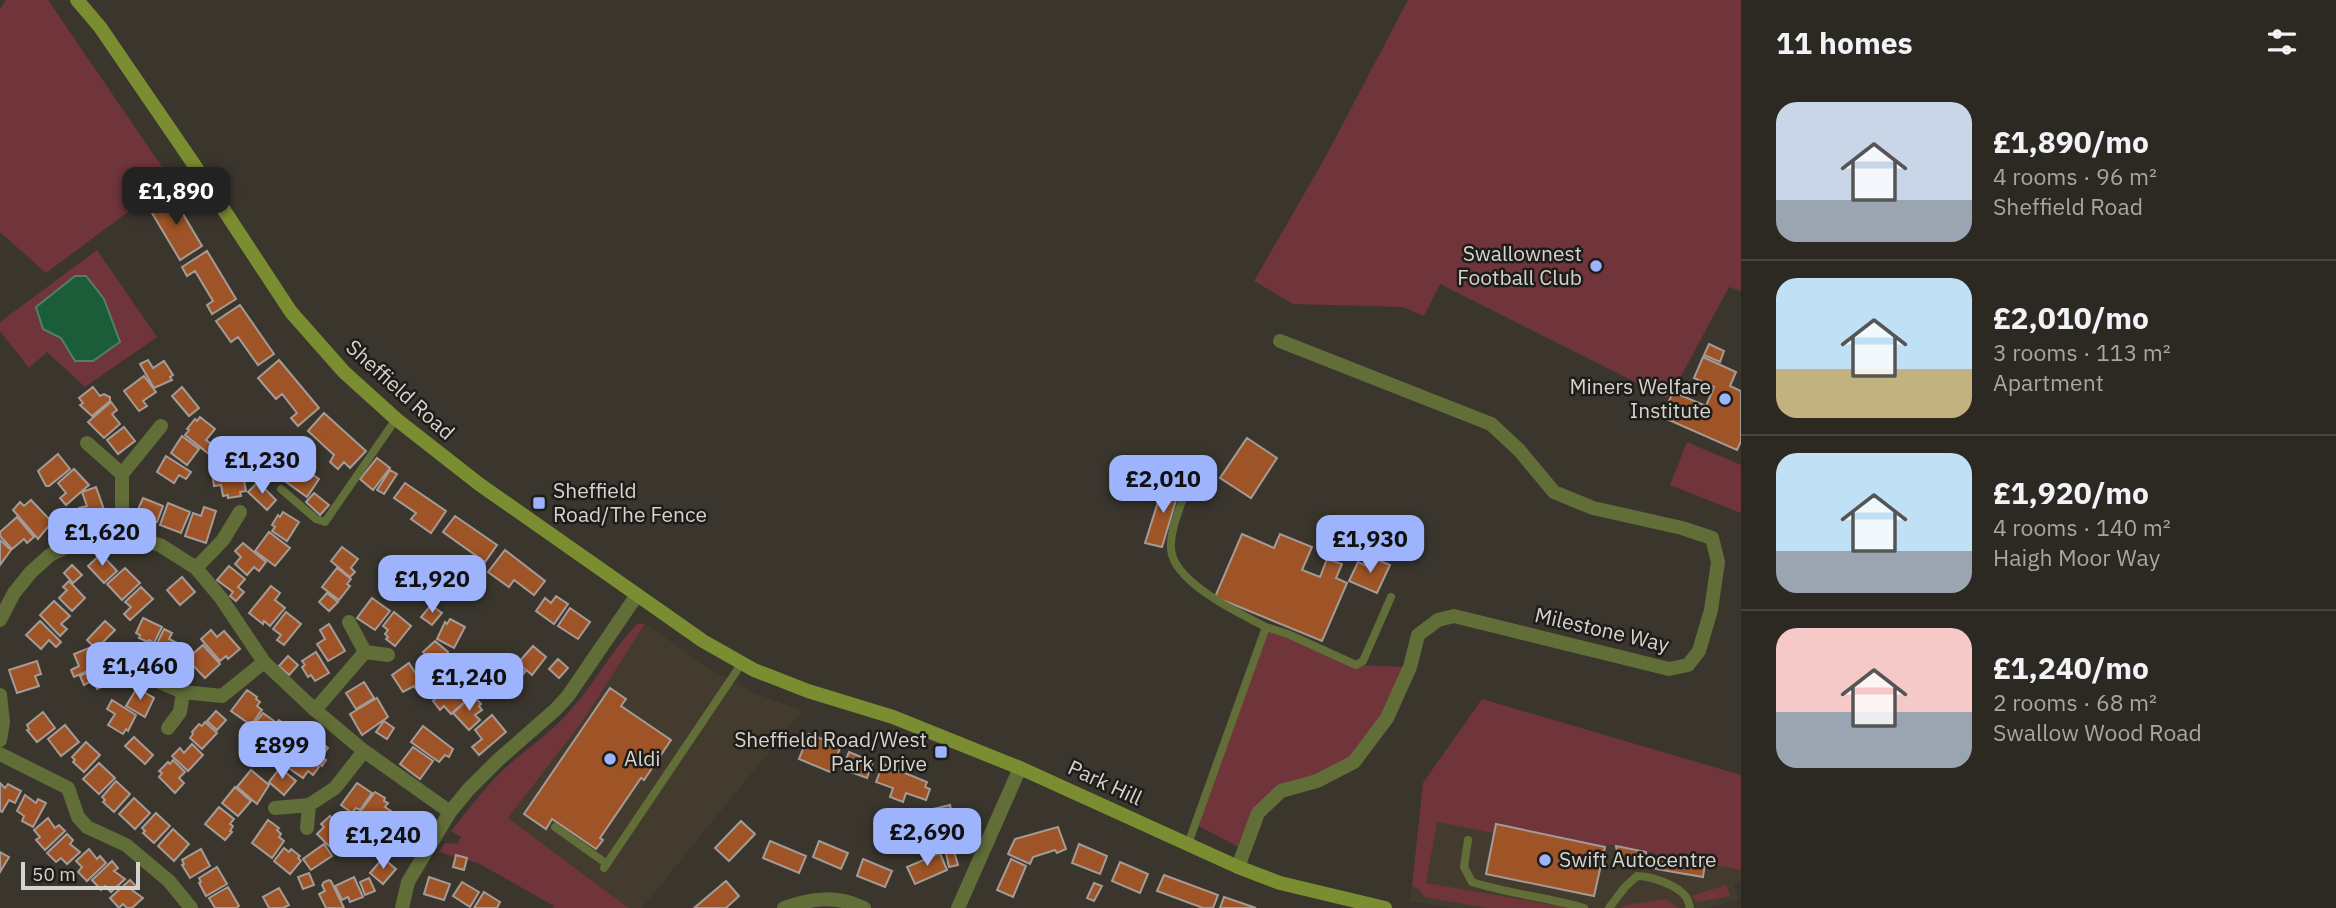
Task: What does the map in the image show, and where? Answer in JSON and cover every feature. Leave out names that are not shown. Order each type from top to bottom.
[{"type":"street","name":"Sheffield Road","points":[[77,0],[100,27],[292,312],[344,372],[396,419],[479,484],[702,641],[754,670],[808,691]]},
{"type":"street","name":"Milestone Way","points":[[1238,867],[1258,813],[1281,791],[1317,781],[1354,762],[1387,718],[1410,667],[1418,635],[1438,620],[1454,616],[1669,669],[1688,665],[1699,651],[1711,610],[1718,562],[1712,538],[1682,528],[1593,509],[1554,492],[1519,450],[1491,424],[1280,341]]},
{"type":"street","points":[[122,535],[122,474],[161,426]]},
{"type":"street","points":[[87,443],[122,474]]},
{"type":"street","points":[[196,568],[223,540],[240,512]]},
{"type":"street","points":[[0,620],[14,593],[31,572],[50,555],[73,544],[122,535],[160,545],[196,568],[221,598],[264,662],[315,710],[364,751],[450,812]]},
{"type":"street","points":[[402,908],[408,882],[450,812],[498,760],[568,696],[637,595]]},
{"type":"street","points":[[349,622],[365,652]]},
{"type":"street","points":[[315,710],[365,652]]},
{"type":"street","points":[[365,652],[388,655]]},
{"type":"street","points":[[148,677],[183,692],[222,696],[264,662]]},
{"type":"street","name":"Park Hill","points":[[808,691],[892,717],[1020,768],[1238,867],[1280,883],[1385,908]]},
{"type":"street","points":[[168,728],[180,712],[183,692]]},
{"type":"street","points":[[0,695],[3,722],[0,740]]},
{"type":"street","points":[[275,808],[309,805],[335,788],[364,751]]},
{"type":"street","points":[[0,754],[68,788],[78,817],[87,827],[126,845],[169,881],[191,908]]},
{"type":"street","points":[[958,908],[1020,768]]},
{"type":"street","points":[[307,828],[309,805]]},
{"type":"street","points":[[784,908],[806,900],[848,901],[864,908]]},
{"type":"lane","points":[[281,489],[316,519],[325,522],[396,419]]},
{"type":"lane","points":[[1186,490],[1172,536],[1171,552],[1180,569],[1215,600],[1266,627],[1356,666],[1363,661],[1391,597]]},
{"type":"lane","points":[[1188,844],[1266,627]]},
{"type":"lane","points":[[555,827],[606,866],[742,663]]},
{"type":"lane","points":[[1468,840],[1464,867],[1472,882],[1555,899],[1584,908]]},
{"type":"lane","points":[[1609,908],[1637,876],[1649,876],[1678,890],[1686,896],[1690,908]]},
{"type":"shaded area","points":[[6,0],[48,0],[171,180],[46,273],[0,232],[0,9]]},
{"type":"shaded area","points":[[1408,0],[1741,0],[1741,291],[1729,287],[1667,398],[1440,284],[1424,316],[1403,307],[1293,304],[1254,281],[1326,156]]},
{"type":"shaded area","points":[[97,250],[157,337],[85,387],[47,352],[29,368],[0,331],[0,322]]},
{"type":"shaded area","points":[[75,276],[86,276],[104,299],[120,342],[93,361],[75,361],[61,338],[43,329],[36,307]]},
{"type":"shaded area","points":[[1687,442],[1741,465],[1741,513],[1670,485]]},
{"type":"shaded area","points":[[637,624],[645,624],[584,719],[508,818],[629,908],[553,908],[554,906],[478,863],[439,852],[445,843],[457,844],[461,837],[451,831],[473,804],[504,770],[568,713]]},
{"type":"shaded area","points":[[645,624],[712,670],[752,692],[802,711],[642,908],[629,908],[508,818],[583,719]]},
{"type":"shaded area","points":[[1266,627],[1356,665],[1410,667],[1354,762],[1281,791],[1258,813],[1244,850],[1195,824]]},
{"type":"shaded area","points":[[1482,699],[1741,775],[1741,870],[1606,844],[1605,847],[1494,833],[1437,822],[1426,883],[1570,908],[1487,908],[1424,897],[1419,889],[1412,886],[1423,783]]},
{"type":"shaded area","points":[[1422,798],[1606,844],[1741,870],[1741,881],[1733,884],[1739,899],[1707,908],[1454,908],[1410,901]]},
{"type":"shaded area","points":[[1726,885],[1730,896],[1698,902],[1691,896]]},
{"type":"shaded area","points":[[1666,899],[1679,908],[1622,908],[1625,905]]},
{"type":"building","points":[[170,192],[202,246],[180,260],[152,213],[158,209],[154,202]]},
{"type":"building","points":[[207,251],[236,299],[212,314],[207,305],[213,301],[195,271],[187,276],[182,267]]},
{"type":"building","points":[[240,305],[274,354],[258,365],[238,337],[231,342],[216,321]]},
{"type":"building","points":[[1709,344],[1724,351],[1720,362],[1704,355]]},
{"type":"building","name":"Miners Welfare Institute","points":[[1703,357],[1736,372],[1730,386],[1741,391],[1741,441],[1737,450],[1662,417],[1673,392],[1706,406],[1714,387],[1694,378]]},
{"type":"building","points":[[148,360],[153,368],[164,361],[173,375],[170,377],[172,380],[154,388],[140,364]]},
{"type":"building","points":[[279,360],[319,408],[298,426],[291,418],[297,413],[282,394],[276,399],[258,378]]},
{"type":"building","points":[[144,376],[156,392],[143,401],[147,406],[139,411],[124,391]]},
{"type":"building","points":[[93,387],[100,396],[104,394],[110,397],[110,401],[92,416],[80,405],[83,403],[79,398]]},
{"type":"building","points":[[182,387],[199,408],[189,416],[172,396]]},
{"type":"building","points":[[111,402],[117,410],[112,414],[120,424],[104,438],[88,422]]},
{"type":"building","points":[[324,413],[366,451],[350,468],[344,462],[338,469],[330,462],[334,455],[308,431]]},
{"type":"building","points":[[200,417],[215,429],[206,440],[215,447],[209,454],[185,435],[195,419],[197,421]]},
{"type":"building","points":[[124,427],[135,441],[118,454],[107,440]]},
{"type":"building","points":[[182,436],[199,449],[187,465],[171,453]]},
{"type":"building","points":[[1247,438],[1277,458],[1251,498],[1220,478]]},
{"type":"building","points":[[58,454],[70,469],[46,486],[38,471]]},
{"type":"building","points":[[166,456],[191,472],[186,479],[179,475],[174,483],[157,472]]},
{"type":"building","points":[[377,458],[390,468],[373,490],[360,479]]},
{"type":"building","points":[[294,461],[319,479],[307,497],[282,479]]},
{"type":"building","points":[[74,469],[89,485],[66,505],[60,498],[66,493],[58,483]]},
{"type":"building","points":[[228,469],[230,477],[243,475],[246,491],[240,492],[241,496],[228,498],[228,495],[223,496],[221,485],[214,486],[212,472]]},
{"type":"building","points":[[390,470],[397,474],[384,494],[377,490]]},
{"type":"building","points":[[258,482],[276,500],[267,510],[248,492]]},
{"type":"building","points":[[405,483],[446,511],[431,533],[411,519],[416,513],[394,498]]},
{"type":"building","points":[[1164,483],[1180,487],[1162,547],[1145,543]]},
{"type":"building","points":[[96,487],[107,518],[92,526],[85,526],[79,508],[87,506],[82,492]]},
{"type":"building","points":[[314,493],[329,505],[320,515],[306,502]]},
{"type":"building","points":[[143,498],[163,506],[157,522],[140,519],[141,516],[136,514]]},
{"type":"building","points":[[31,500],[52,522],[38,539],[13,510],[20,502],[24,506]]},
{"type":"building","points":[[168,503],[190,512],[181,533],[160,525]]},
{"type":"building","points":[[204,507],[216,511],[206,543],[185,536],[193,513],[201,516]]},
{"type":"building","points":[[283,512],[299,522],[287,541],[272,531],[275,527],[272,525]]},
{"type":"building","points":[[455,516],[497,545],[485,562],[443,532]]},
{"type":"building","points":[[17,517],[34,537],[27,543],[24,539],[12,549],[0,536],[0,532]]},
{"type":"building","points":[[269,532],[290,548],[275,566],[255,551]]},
{"type":"building","points":[[1242,534],[1274,548],[1280,534],[1312,547],[1302,570],[1320,577],[1327,559],[1342,564],[1336,578],[1347,583],[1322,641],[1215,597]]},
{"type":"building","points":[[0,540],[11,550],[0,565]]},
{"type":"building","points":[[243,543],[266,562],[259,571],[254,567],[247,575],[235,564],[241,557],[235,551]]},
{"type":"building","points":[[342,547],[358,559],[351,568],[355,572],[350,577],[331,561]]},
{"type":"building","points":[[505,550],[545,581],[534,595],[514,580],[509,587],[488,572]]},
{"type":"building","points":[[101,554],[117,571],[104,583],[88,566]]},
{"type":"building","points":[[1373,558],[1390,565],[1377,593],[1349,581],[1358,562],[1369,567]]},
{"type":"building","points":[[72,565],[82,575],[73,583],[64,573]]},
{"type":"building","points":[[229,566],[245,579],[238,587],[244,592],[236,601],[230,596],[233,592],[217,580]]},
{"type":"building","points":[[125,568],[140,583],[122,600],[107,584]]},
{"type":"building","points":[[337,568],[351,579],[347,584],[350,586],[339,600],[322,587]]},
{"type":"building","points":[[182,577],[195,592],[180,605],[167,590]]},
{"type":"building","points":[[69,581],[85,598],[72,611],[59,598],[67,590],[63,587]]},
{"type":"building","points":[[271,586],[280,593],[275,600],[285,608],[270,626],[249,613]]},
{"type":"building","points":[[141,587],[153,599],[130,620],[124,614],[131,607],[125,602]]},
{"type":"building","points":[[327,593],[338,602],[329,611],[319,602]]},
{"type":"building","points":[[556,596],[568,604],[554,624],[536,611],[545,598],[551,603]]},
{"type":"building","points":[[372,598],[390,611],[375,630],[357,618]]},
{"type":"building","points":[[54,601],[70,616],[61,624],[67,629],[60,636],[40,615]]},
{"type":"building","points":[[431,605],[442,613],[432,625],[421,617]]},
{"type":"building","points":[[570,608],[590,622],[578,639],[558,626]]},
{"type":"building","points":[[286,612],[301,624],[284,645],[277,640],[281,635],[273,629]]},
{"type":"building","points":[[394,612],[411,626],[395,646],[386,639],[388,630],[383,626]]},
{"type":"building","points":[[143,618],[162,627],[154,643],[139,638],[140,635],[136,633]]},
{"type":"building","points":[[450,619],[465,627],[454,648],[437,639],[445,622],[447,624]]},
{"type":"building","points":[[40,621],[61,642],[56,647],[49,640],[41,649],[26,635]]},
{"type":"building","points":[[105,621],[115,630],[96,649],[87,640]]},
{"type":"building","points":[[329,624],[345,651],[328,661],[317,644],[325,639],[320,630]]},
{"type":"building","points":[[164,629],[172,633],[169,639],[177,643],[167,664],[151,656]]},
{"type":"building","points":[[211,630],[217,637],[224,631],[240,649],[228,659],[226,656],[220,661],[201,639]]},
{"type":"building","points":[[435,641],[448,652],[434,669],[421,659],[425,654],[423,652]]},
{"type":"building","points":[[203,645],[220,664],[205,678],[187,659]]},
{"type":"building","points":[[533,646],[546,657],[532,675],[518,663]]},
{"type":"building","points":[[89,648],[93,655],[96,654],[101,665],[74,677],[71,670],[79,666],[74,654]]},
{"type":"building","points":[[316,652],[329,673],[315,681],[311,675],[308,677],[302,667],[305,665],[302,661]]},
{"type":"building","points":[[288,656],[298,665],[289,675],[279,666]]},
{"type":"building","points":[[507,658],[525,672],[514,686],[496,673]]},
{"type":"building","points":[[473,659],[484,668],[476,678],[464,670]]},
{"type":"building","points":[[558,659],[568,668],[559,678],[549,669]]},
{"type":"building","points":[[170,660],[182,666],[176,678],[164,673]]},
{"type":"building","points":[[37,661],[41,674],[35,676],[39,686],[17,693],[9,670]]},
{"type":"building","points":[[107,663],[115,681],[97,689],[93,680],[84,685],[80,676]]},
{"type":"building","points":[[409,663],[425,688],[418,692],[414,686],[403,692],[392,675]]},
{"type":"building","points":[[435,671],[446,679],[438,690],[427,681]]},
{"type":"building","points":[[457,680],[471,696],[451,714],[444,706],[440,710],[433,701]]},
{"type":"building","points":[[364,682],[374,698],[356,709],[346,693]]},
{"type":"building","points":[[137,688],[154,698],[145,717],[126,706]]},
{"type":"building","name":"Aldi","points":[[610,688],[626,699],[621,706],[671,740],[644,780],[641,778],[600,838],[603,840],[596,849],[552,819],[546,829],[524,814]]},
{"type":"building","points":[[247,690],[257,697],[260,702],[257,706],[262,710],[251,725],[231,711]]},
{"type":"building","points":[[473,695],[481,704],[479,706],[482,710],[475,715],[480,720],[469,730],[453,713]]},
{"type":"building","points":[[377,698],[388,717],[362,735],[350,714]]},
{"type":"building","points":[[112,700],[136,715],[128,731],[126,729],[123,734],[108,725],[115,714],[107,709]]},
{"type":"building","points":[[216,711],[226,720],[217,730],[207,721]]},
{"type":"building","points":[[43,712],[55,728],[37,742],[27,730],[27,725]]},
{"type":"building","points":[[263,713],[274,721],[274,726],[279,720],[286,725],[269,746],[249,730]]},
{"type":"building","points":[[492,715],[506,732],[479,755],[472,747],[482,739],[475,730]]},
{"type":"building","points":[[384,721],[394,728],[387,739],[376,732]]},
{"type":"building","points":[[205,722],[217,733],[202,749],[190,738],[199,724],[202,726]]},
{"type":"building","points":[[65,725],[79,742],[61,756],[48,739]]},
{"type":"building","points":[[423,726],[453,749],[449,757],[445,755],[439,762],[411,742]]},
{"type":"building","points":[[809,734],[841,746],[830,772],[799,759]]},
{"type":"building","points":[[311,735],[328,748],[321,757],[326,760],[322,766],[301,750]]},
{"type":"building","points":[[134,737],[153,755],[145,764],[125,746]]},
{"type":"building","points":[[86,742],[100,755],[84,772],[73,762],[75,760],[72,757]]},
{"type":"building","points":[[192,744],[203,755],[188,771],[172,756],[180,748],[184,753]]},
{"type":"building","points":[[413,747],[433,761],[420,779],[400,764]]},
{"type":"building","points":[[297,752],[319,767],[313,775],[308,771],[303,778],[287,767]]},
{"type":"building","points":[[849,752],[873,762],[867,778],[842,769]]},
{"type":"building","points":[[173,760],[185,772],[179,778],[184,783],[175,793],[159,777],[162,773],[159,771]]},
{"type":"building","points":[[99,763],[115,778],[99,794],[83,779]]},
{"type":"building","points":[[883,764],[927,782],[925,787],[930,789],[926,800],[906,793],[903,802],[890,797],[893,788],[876,782]]},
{"type":"building","points":[[280,768],[296,781],[284,795],[269,782]]},
{"type":"building","points":[[251,770],[269,785],[257,804],[237,787]]},
{"type":"building","points":[[116,781],[130,794],[114,812],[103,802],[105,800],[102,797]]},
{"type":"building","points":[[0,783],[5,788],[8,784],[21,791],[15,803],[9,800],[2,812],[0,811]]},
{"type":"building","points":[[357,783],[372,793],[360,810],[356,808],[352,813],[341,805]]},
{"type":"building","points":[[235,787],[251,801],[238,816],[222,803]]},
{"type":"building","points":[[375,792],[385,798],[384,801],[388,803],[385,807],[391,811],[379,827],[360,812]]},
{"type":"building","points":[[25,795],[36,803],[38,799],[46,803],[33,827],[22,821],[24,816],[17,811]]},
{"type":"building","points":[[134,798],[150,813],[135,829],[119,814]]},
{"type":"building","points":[[950,805],[957,835],[952,836],[955,848],[943,850],[933,809]]},
{"type":"building","points":[[219,807],[234,819],[230,824],[233,826],[230,831],[232,832],[225,840],[205,824]]},
{"type":"building","points":[[156,813],[170,826],[154,843],[143,833],[145,831],[142,828]]},
{"type":"building","points":[[403,814],[418,824],[409,839],[404,842],[391,833]]},
{"type":"building","points":[[330,816],[344,832],[329,846],[317,834],[324,827],[321,824]]},
{"type":"building","points":[[48,818],[55,828],[59,825],[65,831],[45,850],[36,840],[40,837],[34,830]]},
{"type":"building","points":[[268,820],[279,828],[279,837],[284,841],[272,858],[252,843]]},
{"type":"building","points":[[741,821],[755,834],[729,861],[715,848]]},
{"type":"building","name":"Swift Autocentre","points":[[1496,824],[1605,847],[1594,896],[1486,874]]},
{"type":"building","points":[[379,827],[390,835],[383,846],[372,838]]},
{"type":"building","points":[[1058,827],[1066,849],[1033,857],[1030,864],[1008,854],[1015,839]]},
{"type":"building","points":[[173,829],[189,844],[174,861],[158,846]]},
{"type":"building","points":[[67,834],[73,840],[70,844],[80,852],[67,864],[61,858],[56,862],[47,853]]},
{"type":"building","points":[[770,841],[806,856],[799,873],[763,858]]},
{"type":"building","points":[[819,841],[848,853],[841,869],[813,857]]},
{"type":"building","points":[[324,844],[332,856],[311,870],[303,859]]},
{"type":"building","points":[[1079,844],[1107,856],[1100,874],[1072,863]]},
{"type":"building","points":[[1616,846],[1646,852],[1647,858],[1619,863]]},
{"type":"building","points":[[284,848],[289,852],[291,849],[300,856],[298,858],[301,861],[290,874],[274,861]]},
{"type":"building","points":[[89,849],[97,859],[100,856],[106,863],[87,881],[78,872],[82,867],[76,861]]},
{"type":"building","points":[[201,849],[210,866],[190,878],[182,860]]},
{"type":"building","points":[[954,851],[958,865],[949,867],[946,853]]},
{"type":"building","points":[[0,852],[9,857],[0,872]]},
{"type":"building","points":[[940,853],[947,870],[915,884],[907,867]]},
{"type":"building","points":[[456,855],[467,858],[464,870],[453,867]]},
{"type":"building","points":[[1659,855],[1705,863],[1703,877],[1656,869]]},
{"type":"building","points":[[383,858],[396,869],[383,884],[370,873]]},
{"type":"building","points":[[863,859],[892,871],[885,887],[857,876]]},
{"type":"building","points":[[1011,859],[1026,866],[1013,897],[997,890]]},
{"type":"building","points":[[112,861],[118,868],[114,871],[125,879],[111,892],[105,886],[101,890],[92,880]]},
{"type":"building","points":[[1120,862],[1148,874],[1140,893],[1112,881]]},
{"type":"building","points":[[217,867],[227,884],[206,896],[199,878]]},
{"type":"building","points":[[309,873],[314,885],[303,889],[298,877]]},
{"type":"building","points":[[1164,875],[1218,895],[1213,908],[1203,908],[1157,891]]},
{"type":"building","points":[[354,877],[363,897],[350,902],[348,897],[342,900],[335,886]]},
{"type":"building","points":[[429,877],[450,884],[444,900],[424,894]]},
{"type":"building","points":[[369,878],[375,891],[365,895],[360,882]]},
{"type":"building","points":[[130,880],[136,886],[132,890],[143,898],[132,908],[123,904],[119,908],[110,898]]},
{"type":"building","points":[[329,880],[344,908],[326,908],[319,894],[325,891],[322,885]]},
{"type":"building","points":[[726,881],[739,896],[726,908],[694,908]]},
{"type":"building","points":[[462,882],[479,892],[470,907],[453,896]]},
{"type":"building","points":[[1094,883],[1102,886],[1094,901],[1087,898]]},
{"type":"building","points":[[228,887],[239,906],[215,908],[209,898]]},
{"type":"building","points":[[279,888],[289,905],[269,908],[263,897]]},
{"type":"building","points":[[484,892],[500,902],[497,908],[474,908]]},
{"type":"building","points":[[1224,897],[1256,908],[1220,908]]},
{"type":"place","name":"Swallownest Football Club","points":[[1596,266]]},
{"type":"place","name":"Miners Welfare Institute","points":[[1725,399]]},
{"type":"place","name":"Sheffield Road/The Fence","points":[[539,503]]},
{"type":"place","name":"Sheffield Road/West Park Drive","points":[[941,752]]},
{"type":"place","name":"Aldi","points":[[610,759]]},
{"type":"place","name":"Swift Autocentre","points":[[1545,860]]}]
